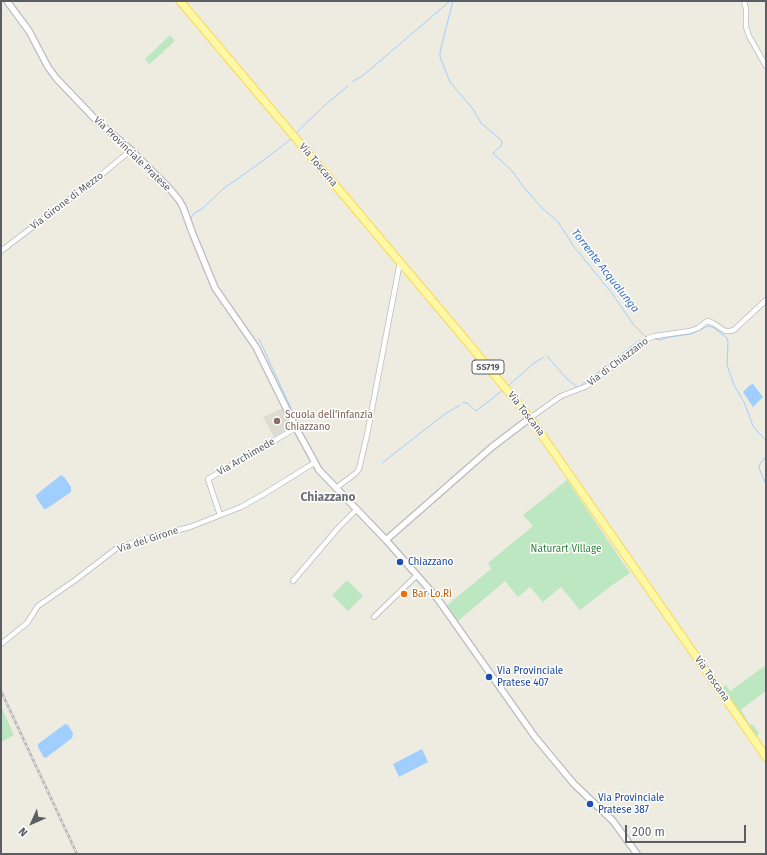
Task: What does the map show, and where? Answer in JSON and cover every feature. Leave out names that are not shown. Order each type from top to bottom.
[{"type":"main road","name":"Via Toscana","points":[[180,1],[530,418],[766,757]]},
{"type":"street","name":"Via Provinciale Pratese","points":[[7,1],[29,31],[48,67],[56,78],[97,120],[131,150],[168,188],[183,207],[216,288],[256,347],[314,463],[356,510],[418,575],[455,621],[535,737],[574,784],[613,821],[635,853]]},
{"type":"street","points":[[744,1],[746,9],[746,27],[749,36],[766,66]]},
{"type":"street","name":"Via Girone di Mezzo","points":[[1,251],[101,175],[131,150]]},
{"type":"street","points":[[336,488],[358,470],[368,428],[400,262]]},
{"type":"street","name":"Via di Chiazzano","points":[[386,540],[492,447],[561,396],[587,386],[649,338],[690,331],[708,322],[730,332],[766,300]]},
{"type":"street","name":"Via Archimede","points":[[220,515],[208,479],[296,428]]},
{"type":"street","name":"Via del Girone","points":[[1,644],[27,623],[38,606],[117,548],[147,538],[190,527],[220,515],[254,500],[314,463]]},
{"type":"street","points":[[293,581],[338,527],[356,510]]},
{"type":"street","points":[[374,617],[418,575]]},
{"type":"shaded area","name":"Scuola dell'infanzia Chiazzano","points":[[283,408],[291,425],[274,437],[263,417]]},
{"type":"green space","points":[[170,35],[174,42],[149,64],[145,59]]},
{"type":"green space","name":"Naturart Village","points":[[567,480],[630,573],[580,610],[561,587],[543,602],[530,587],[518,597],[505,581],[457,622],[446,606],[491,569],[488,563],[533,526],[523,515]]},
{"type":"green space","points":[[347,580],[363,596],[348,611],[332,595]]},
{"type":"green space","points":[[766,665],[766,691],[741,710],[750,725],[752,724],[759,733],[756,736],[723,687],[726,685],[730,691]]},
{"type":"green space","points":[[1,706],[14,735],[1,742]]},
{"type":"water","points":[[753,384],[763,397],[753,407],[743,392]]},
{"type":"water","points":[[61,475],[71,487],[71,492],[44,509],[36,495]]},
{"type":"water","points":[[65,724],[68,725],[73,733],[72,738],[44,758],[38,744]]},
{"type":"water","points":[[422,749],[428,762],[399,777],[393,764]]},
{"type":"waterway","points":[[353,81],[361,77],[450,1]]},
{"type":"waterway","name":"Torrente Acqualunga","points":[[453,1],[440,52],[440,57],[450,82],[473,109],[481,123],[501,140],[501,146],[493,153],[513,172],[542,208],[558,222],[575,248],[611,292],[633,324],[646,337]]},
{"type":"waterway","points":[[296,133],[325,105],[348,86]]},
{"type":"waterway","points":[[193,226],[191,218],[194,213],[202,209],[223,189],[291,139]]},
{"type":"waterway","points":[[655,339],[660,340],[691,334],[709,326],[727,338],[727,365],[734,385],[744,402],[753,426],[766,441]]},
{"type":"waterway","points":[[259,339],[307,443]]},
{"type":"waterway","points":[[580,386],[640,340]]},
{"type":"waterway","points":[[547,356],[567,379],[577,387]]},
{"type":"waterway","points":[[509,385],[534,363],[544,357]]},
{"type":"waterway","points":[[463,403],[467,403],[476,411],[503,390]]},
{"type":"waterway","points":[[382,463],[445,414],[460,405]]},
{"type":"waterway","points":[[766,456],[759,468],[766,485]]},
{"type":"railway","points":[[1,691],[77,854]]},
{"type":"place","name":"Scuola dell'infanzia Chiazzano","points":[[277,421]]},
{"type":"place","name":"Chiazzano","points":[[400,562]]},
{"type":"place","name":"Bar Lo.Ri","points":[[404,594]]},
{"type":"place","name":"Via Provinciale Pratese 407","points":[[489,677]]},
{"type":"place","name":"Via Provinciale Pratese 387","points":[[590,804]]},
{"type":"district","name":"Chiazzano","points":[[328,498]]}]
